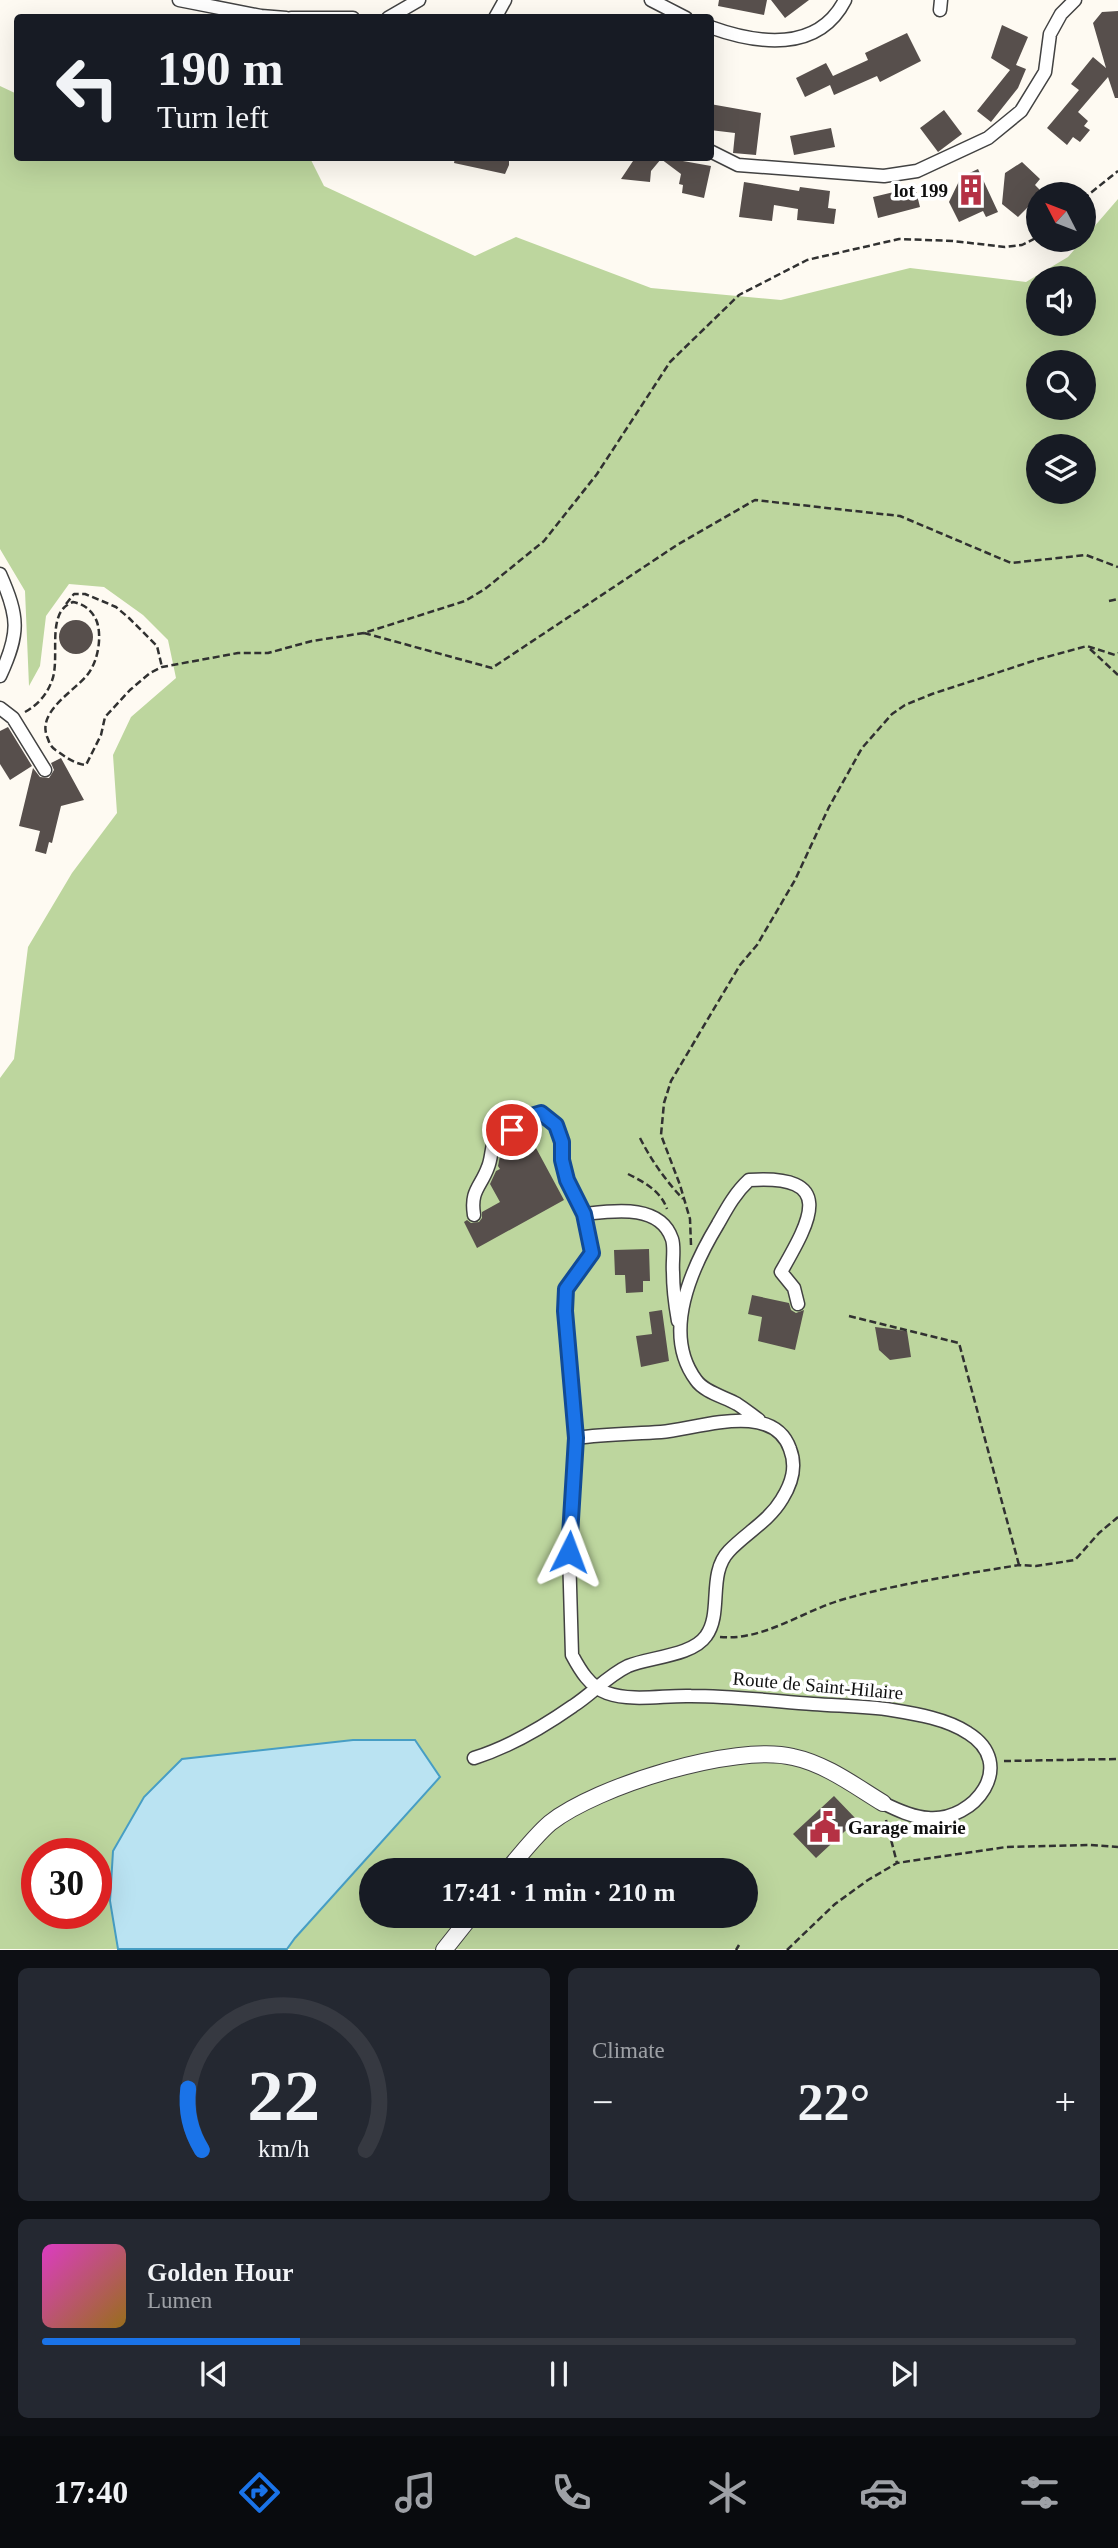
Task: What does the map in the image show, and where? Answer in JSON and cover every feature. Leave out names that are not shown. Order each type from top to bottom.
[{"type":"street","points":[[179,0],[247,14]]},
{"type":"street","points":[[394,14],[419,0]]},
{"type":"street","points":[[651,0],[678,14]]},
{"type":"street","points":[[714,28],[761,41],[805,36],[825,24],[841,9],[845,0]]},
{"type":"street","points":[[714,153],[738,165],[791,170],[884,176],[917,171],[988,138],[1021,111],[1045,72],[1050,34],[1061,14],[1075,0]]},
{"type":"street","points":[[0,573],[16,617],[14,644],[0,676]]},
{"type":"street","points":[[0,709],[12,717],[45,770]]},
{"type":"street","points":[[474,1215],[472,1203],[475,1189],[488,1168],[493,1145],[531,1116],[541,1113],[556,1125],[562,1142],[562,1160],[567,1180],[584,1214],[592,1253],[566,1289],[565,1311],[576,1438],[569,1552],[572,1655],[580,1669],[600,1690]]},
{"type":"street","points":[[682,1345],[681,1317],[694,1268],[737,1191],[749,1180],[795,1183],[804,1189],[809,1199],[810,1211],[805,1227],[781,1272],[794,1287],[797,1304]]},
{"type":"street","points":[[474,1758],[497,1751],[600,1690],[628,1667],[693,1648],[707,1636],[720,1563],[730,1550],[766,1519],[781,1501],[791,1482],[795,1462],[789,1444],[780,1432],[740,1406],[698,1384],[686,1366],[674,1302],[672,1239],[664,1226],[651,1216],[634,1211],[613,1210],[584,1214]]},
{"type":"street","points":[[576,1438],[612,1433],[670,1431],[718,1422],[759,1420]]},
{"type":"street","name":"Route de Saint-Hilaire","points":[[600,1690],[627,1697],[692,1696],[891,1710],[955,1726],[971,1734],[990,1760]]},
{"type":"street","points":[[519,1858],[550,1823],[599,1795],[676,1768],[752,1753],[793,1757],[834,1773],[901,1812],[930,1818],[958,1813],[981,1796],[990,1779],[990,1760]]},
{"type":"street","points":[[444,1950],[461,1928]]},
{"type":"path","points":[[1096,189],[1118,171]]},
{"type":"path","points":[[66,604],[81,604],[96,618],[99,630],[96,659],[89,673],[59,703],[45,723],[45,734],[52,748],[75,764],[86,765],[105,717],[150,673],[162,667],[238,653],[268,653],[312,641],[365,633],[465,601],[485,589],[544,541],[597,474],[670,362],[739,295],[807,260],[899,239],[1004,247],[1026,243]]},
{"type":"path","points":[[365,633],[492,668],[677,545],[755,500],[900,516],[1011,563],[1086,555],[1118,567]]},
{"type":"path","points":[[12,717],[35,706],[51,683],[56,663],[56,624],[62,609],[74,594],[85,594],[116,607],[157,646],[162,667]]},
{"type":"path","points":[[1109,601],[1118,599]]},
{"type":"path","points":[[1087,646],[1118,675]]},
{"type":"path","points":[[690,1253],[690,1219],[661,1135],[664,1103],[671,1081],[740,965],[757,944],[795,880],[829,807],[862,748],[891,714],[905,705],[1027,663],[1087,646],[1115,655],[1118,653]]},
{"type":"path","points":[[640,1138],[648,1154],[685,1202]]},
{"type":"path","points":[[628,1174],[664,1199],[671,1218],[672,1239]]},
{"type":"path","points":[[849,1316],[959,1343],[1019,1565]]},
{"type":"path","points":[[707,1636],[729,1638],[752,1635],[839,1600],[909,1584],[1019,1565],[1036,1566],[1075,1560],[1099,1533],[1118,1517]]},
{"type":"path","points":[[990,1760],[1118,1759]]},
{"type":"path","points":[[883,1803],[897,1863]]},
{"type":"path","points":[[787,1950],[835,1904],[897,1863],[1006,1847],[1090,1844],[1118,1847]]},
{"type":"path","points":[[736,1950],[739,1945]]},
{"type":"green space","points":[[0,86],[14,93],[14,161],[312,161],[324,186],[475,256],[516,237],[651,288],[781,300],[910,268],[1026,282],[1026,336],[1096,336],[1096,266],[1053,266],[1072,252],[1096,252],[1096,225],[1118,199],[1118,1949],[0,1949],[0,1078],[14,1059],[28,947],[72,873],[117,813],[113,755],[131,717],[176,678],[168,640],[143,615],[104,587],[69,584],[46,616],[40,666],[29,686],[25,591],[0,549]]},
{"type":"water","points":[[353,1740],[415,1740],[440,1777],[367,1858],[359,1858],[359,1867],[287,1949],[118,1949],[112,1913],[113,1851],[144,1797],[182,1759]]},
{"type":"building","points":[[719,0],[767,0],[764,15],[718,6]]},
{"type":"building","points":[[771,0],[809,0],[785,18]]},
{"type":"building","points":[[1118,11],[1118,98],[1115,98],[1108,77],[1078,112],[1088,121],[1084,126],[1090,130],[1080,142],[1073,137],[1067,145],[1047,128],[1079,90],[1071,84],[1093,57],[1106,68],[1093,23],[1102,12]]},
{"type":"building","points":[[1002,25],[1028,37],[1016,65],[1026,69],[1018,88],[991,122],[977,111],[1010,70],[991,58]]},
{"type":"building","points":[[907,33],[921,61],[880,82],[877,76],[834,95],[830,85],[805,97],[796,78],[826,63],[833,76],[868,60],[865,53]]},
{"type":"building","points":[[714,105],[761,113],[756,155],[733,153],[735,133],[714,130]]},
{"type":"building","points":[[944,110],[962,134],[938,152],[920,128]]},
{"type":"building","points":[[831,128],[835,147],[794,155],[790,136]]},
{"type":"building","points":[[509,161],[509,165],[505,174],[454,163]]},
{"type":"building","points":[[633,161],[659,161],[651,171],[650,182],[621,179]]},
{"type":"building","points":[[664,161],[711,166],[704,198],[682,193],[683,185],[679,184],[681,174]]},
{"type":"building","points":[[1022,162],[1040,179],[1038,182],[1026,182],[1026,209],[1018,217],[1002,204],[1005,173]]},
{"type":"building","name":"lot 199","points":[[978,169],[998,212],[986,217],[983,211],[959,222],[949,202],[961,177]]},
{"type":"building","points":[[744,182],[799,191],[800,187],[830,191],[828,208],[836,209],[834,224],[797,220],[798,209],[774,205],[772,221],[739,217]]},
{"type":"building","points":[[915,187],[920,207],[878,218],[873,197]]},
{"type":"building","points":[[76,620],[88,625],[93,637],[88,649],[76,654],[64,649],[59,637],[64,625]]},
{"type":"building","points":[[8,727],[32,766],[10,780],[0,764],[0,731]]},
{"type":"building","points":[[61,758],[84,800],[61,806],[52,843],[49,842],[46,854],[35,851],[40,831],[19,826],[33,768],[40,777],[49,778],[54,770],[51,763]]},
{"type":"building","points":[[527,1137],[534,1149],[536,1148],[564,1200],[477,1248],[464,1222],[479,1222],[482,1212],[500,1202],[490,1184],[496,1171],[500,1169],[498,1166],[501,1151]]},
{"type":"building","points":[[649,1249],[650,1281],[643,1281],[643,1292],[626,1293],[625,1275],[615,1275],[614,1250]]},
{"type":"building","points":[[752,1295],[789,1303],[791,1310],[796,1313],[804,1310],[795,1350],[758,1341],[762,1317],[748,1314]]},
{"type":"building","points":[[662,1310],[669,1361],[641,1367],[636,1336],[652,1334],[649,1312]]},
{"type":"building","points":[[875,1327],[907,1331],[911,1357],[890,1360],[879,1350]]},
{"type":"building","name":"Garage mairie","points":[[834,1796],[857,1820],[816,1858],[793,1834]]},
{"type":"place","name":"lot 199","points":[[971,190]]},
{"type":"place","name":"Garage mairie","points":[[825,1827]]},
{"type":"route","points":[[512,1130],[531,1116],[541,1113],[556,1125],[562,1142],[562,1160],[567,1180],[590,1232],[592,1253],[566,1289],[565,1311],[576,1438],[569,1552]]}]
